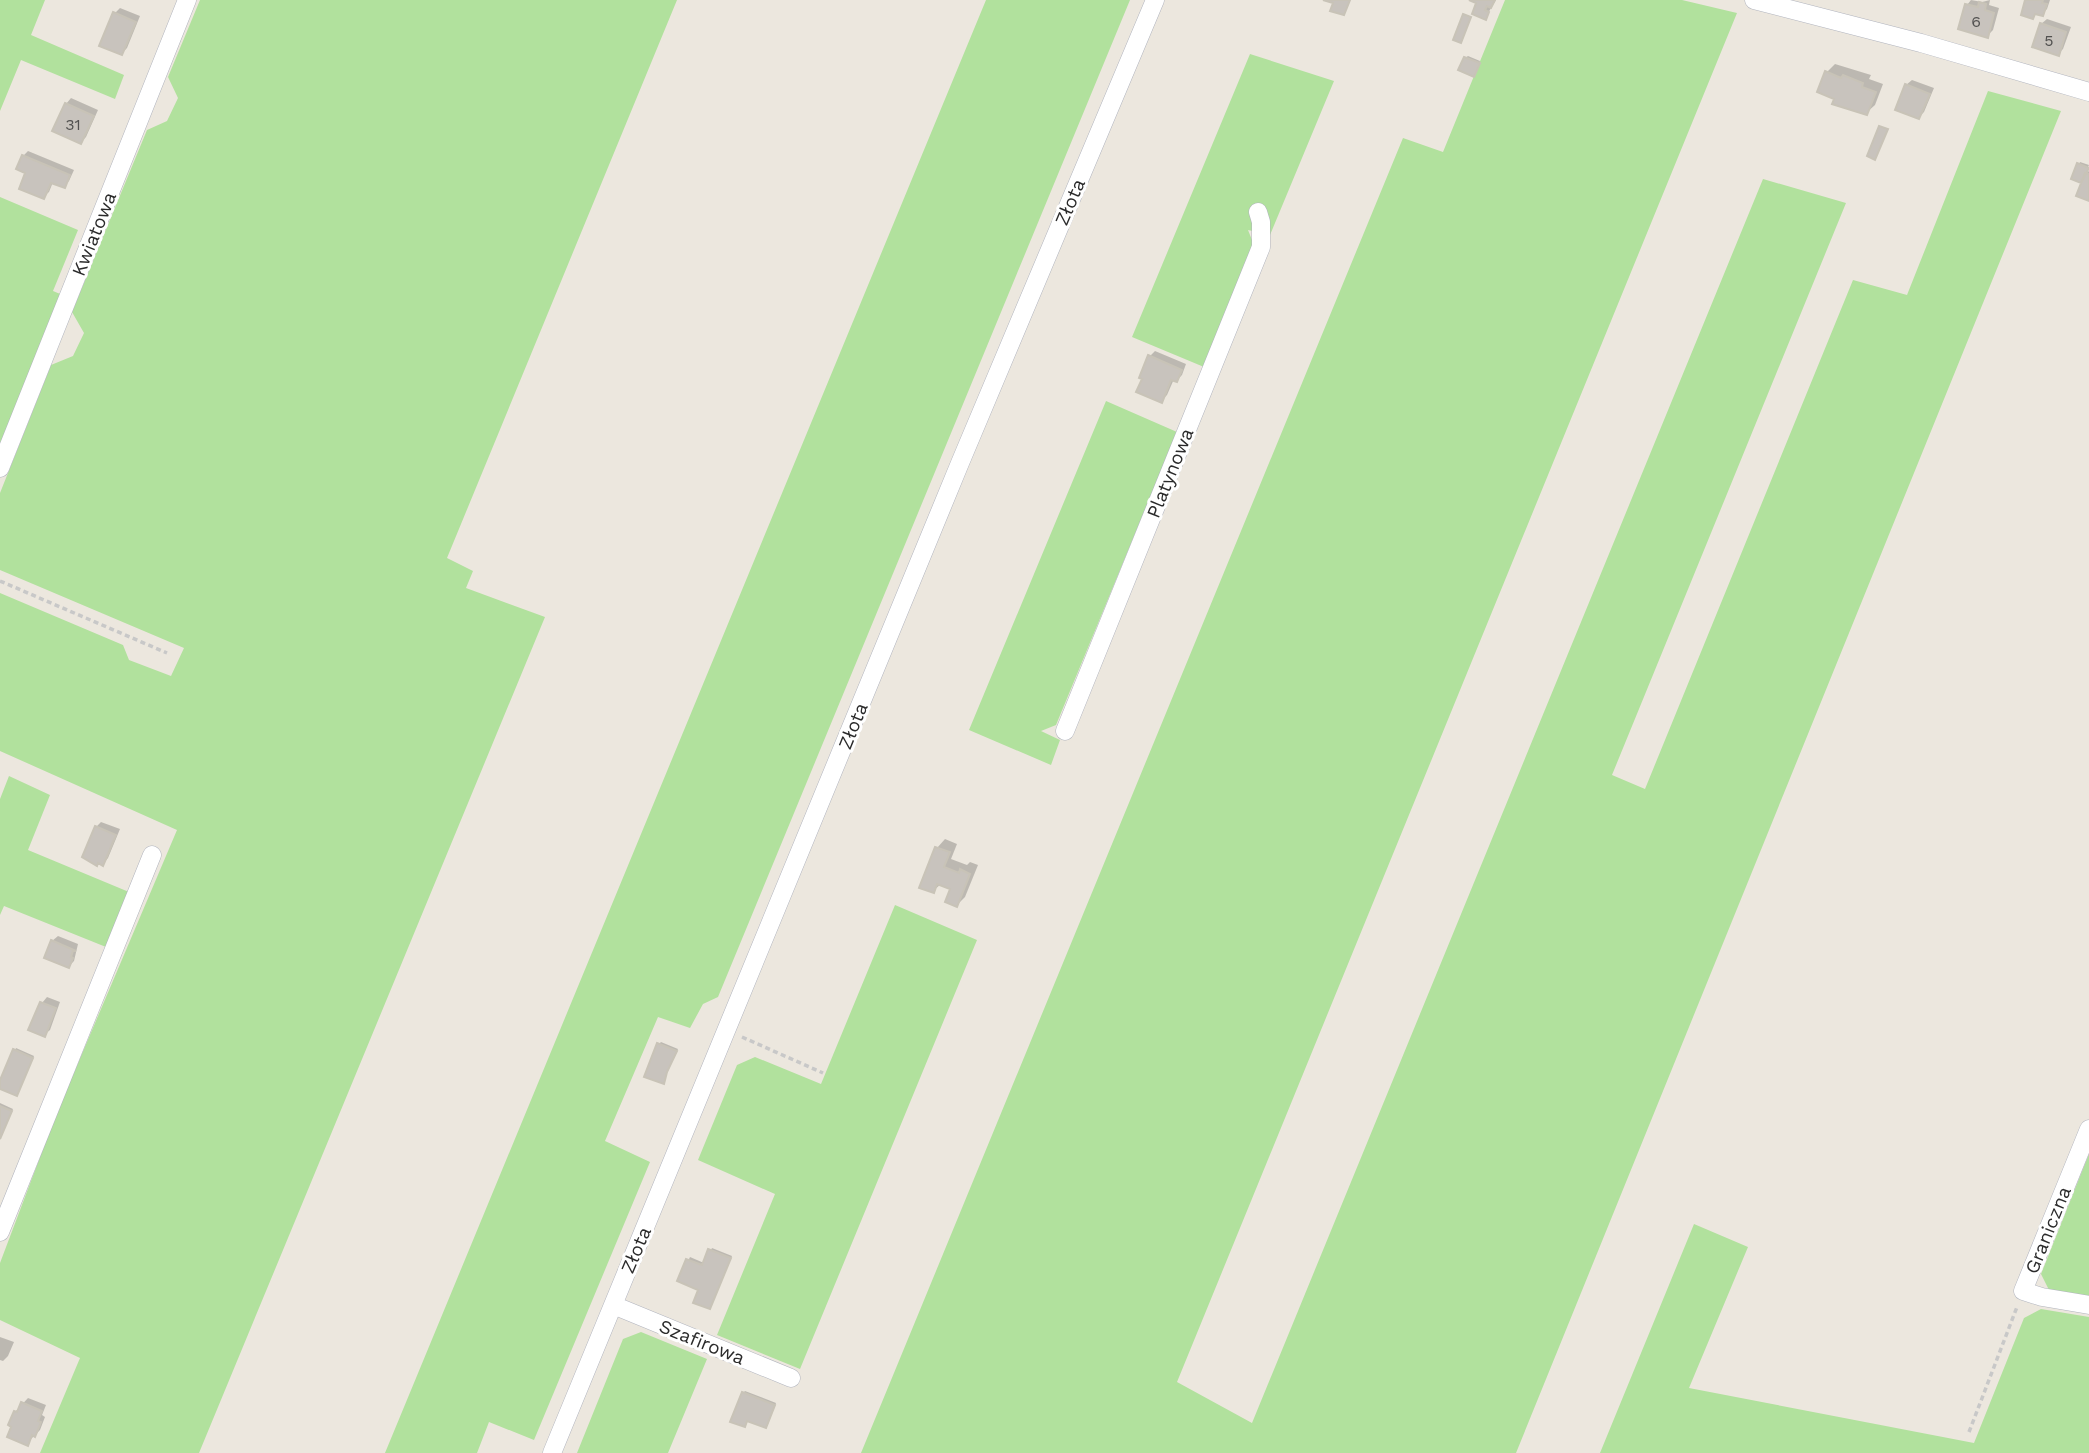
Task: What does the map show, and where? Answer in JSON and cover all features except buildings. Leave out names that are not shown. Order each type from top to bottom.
[{"type":"street","name":"Kwiatowa","points":[[0,468],[187,0]]},
{"type":"street","name":"Złota","points":[[552,1453],[960,463],[1155,0]]},
{"type":"street","points":[[1755,0],[1921,43],[2089,92]]},
{"type":"street","name":"Platynowa","points":[[1065,731],[1261,247],[1261,222],[1258,212]]},
{"type":"street","points":[[0,1232],[152,855]]},
{"type":"street","name":"Graniczna","points":[[2089,1129],[2023,1291],[2089,1306]]},
{"type":"street","name":"Szafirowa","points":[[613,1305],[791,1378]]},
{"type":"path","points":[[0,582],[167,653]]},
{"type":"path","points":[[727,1030],[823,1073]]},
{"type":"path","name":"Graniczna","points":[[1969,1432],[2023,1291]]},
{"type":"green space","points":[[0,0],[45,0],[31,35],[124,75],[115,99],[21,60],[0,111]]},
{"type":"green space","points":[[200,0],[677,0],[447,558],[473,571],[466,588],[545,617],[199,1453],[40,1453],[80,1358],[0,1320],[0,1263],[56,1115],[177,830],[0,751],[0,593],[123,645],[129,660],[171,676],[184,648],[0,570],[0,493],[51,365],[73,356],[84,333],[72,312],[147,130],[167,121],[178,98],[168,77]]},
{"type":"green space","points":[[986,0],[1130,0],[718,997],[703,1004],[690,1028],[658,1017],[605,1141],[650,1162],[534,1440],[489,1422],[477,1453],[385,1453]]},
{"type":"green space","points":[[1505,0],[1682,0],[1737,13],[1177,1382],[1252,1423],[1763,179],[1846,203],[1612,775],[1645,789],[1853,280],[1907,295],[1988,91],[2061,111],[1516,1453],[861,1453],[1403,138],[1443,152]]},
{"type":"green space","points":[[1250,54],[1334,81],[1270,235],[1248,230],[1254,245],[1204,367],[1132,337]]},
{"type":"green space","points":[[0,197],[78,230],[53,291],[65,296],[0,458]]},
{"type":"green space","points":[[1106,401],[1177,432],[1056,725],[1041,731],[1060,740],[1051,765],[969,730]]},
{"type":"green space","points":[[9,776],[50,795],[28,850],[129,892],[106,947],[4,906],[0,915],[0,799]]},
{"type":"green space","points":[[895,905],[977,940],[800,1369],[717,1335],[775,1194],[698,1160],[737,1065],[755,1057],[821,1084]]},
{"type":"green space","points":[[2089,1154],[2089,1297],[2049,1290],[2041,1274]]},
{"type":"green space","points":[[1694,1224],[1748,1247],[1689,1388],[1974,1443],[2024,1318],[2041,1309],[2089,1317],[2089,1453],[1600,1453]]},
{"type":"green space","points":[[641,1332],[707,1359],[668,1453],[577,1453],[623,1339]]}]
